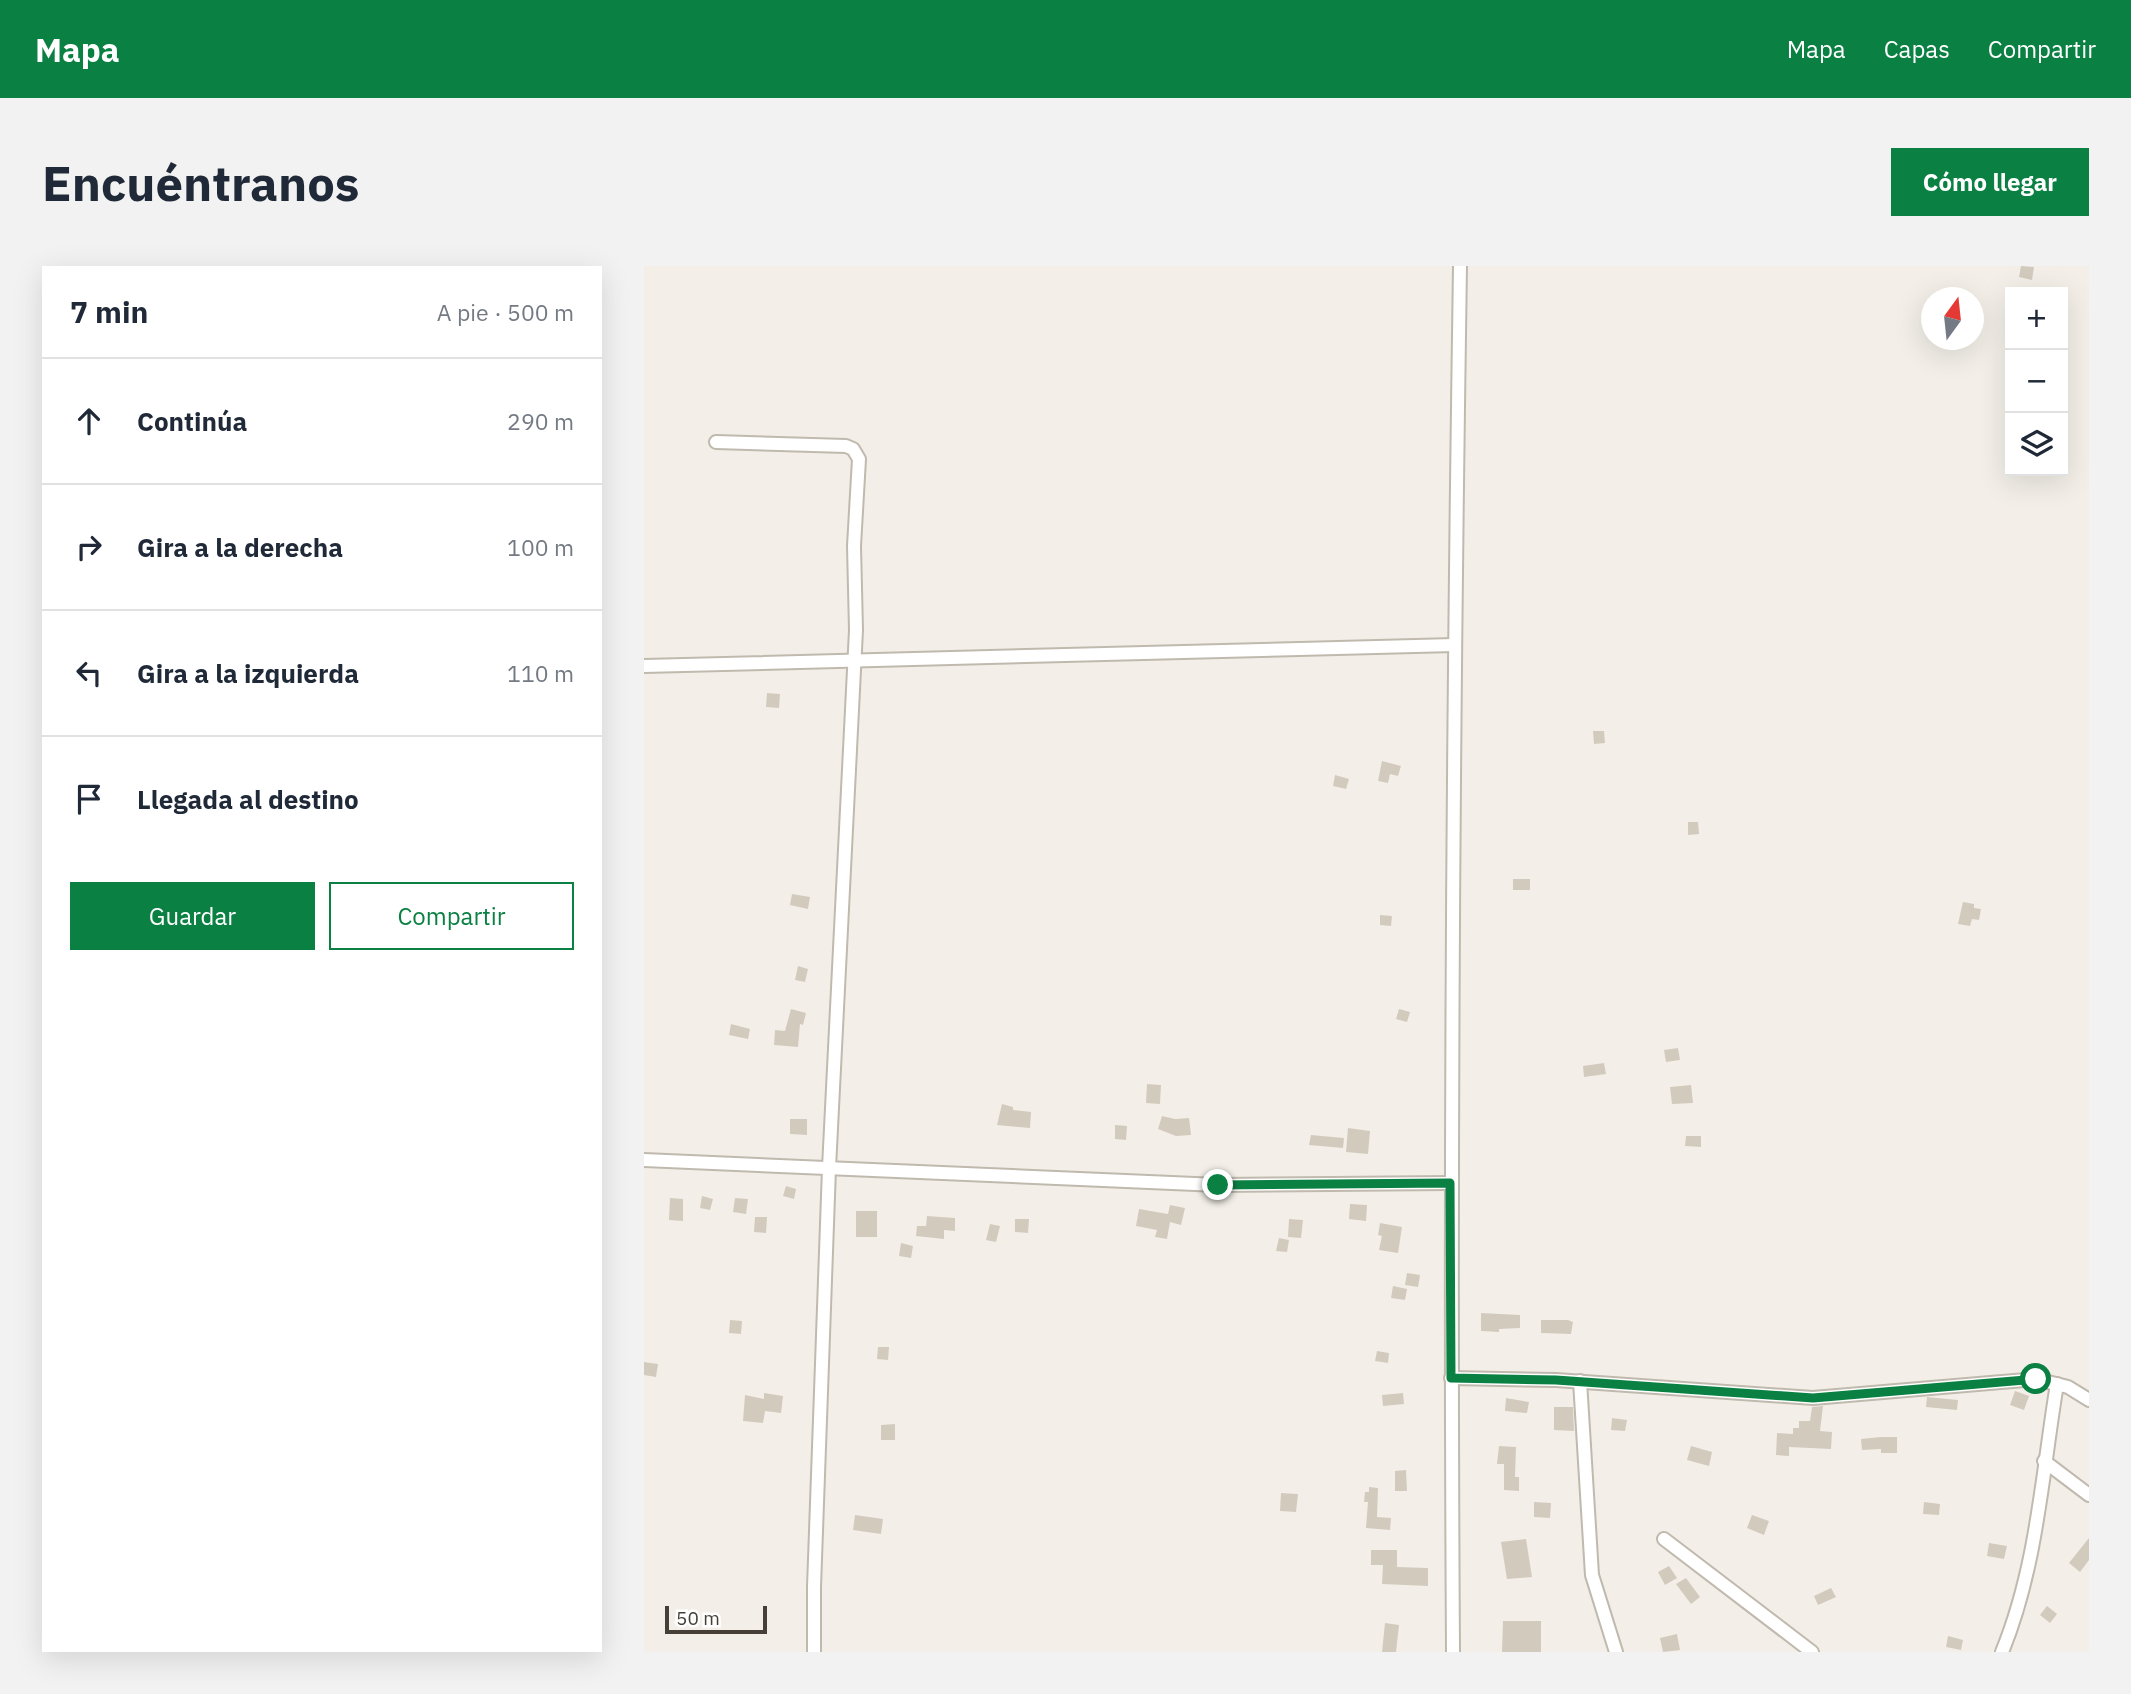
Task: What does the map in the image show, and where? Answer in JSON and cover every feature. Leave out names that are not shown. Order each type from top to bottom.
[{"type":"street","points":[[1453,1652],[1450,1183],[1460,266]]},
{"type":"street","points":[[716,442],[846,446],[853,449],[859,459],[854,546],[855,660],[829,1168],[814,1652]]},
{"type":"street","points":[[644,666],[1454,645]]},
{"type":"street","points":[[644,1160],[1218,1185],[1450,1183]]},
{"type":"street","points":[[1451,1378],[1580,1381],[1813,1398],[2036,1379],[2068,1387],[2089,1400]]},
{"type":"street","points":[[1580,1381],[1592,1574],[1616,1652]]},
{"type":"street","points":[[2002,1652],[2014,1622],[2040,1511],[2044,1461],[2057,1384]]},
{"type":"street","points":[[2044,1461],[2089,1495]]},
{"type":"street","points":[[1664,1539],[1811,1652]]},
{"type":"building","points":[[2021,266],[2034,267],[2032,280],[2019,277]]},
{"type":"building","points":[[767,693],[780,694],[779,708],[766,707]]},
{"type":"building","points":[[1593,731],[1604,731],[1605,743],[1594,744]]},
{"type":"building","points":[[1382,761],[1401,766],[1398,776],[1390,774],[1388,783],[1378,781]]},
{"type":"building","points":[[1335,775],[1349,779],[1346,789],[1333,786]]},
{"type":"building","points":[[1688,822],[1698,822],[1699,834],[1688,835]]},
{"type":"building","points":[[1513,879],[1530,879],[1530,890],[1513,890]]},
{"type":"building","points":[[792,894],[810,897],[808,909],[790,905]]},
{"type":"building","points":[[1963,902],[1974,904],[1974,908],[1981,909],[1979,920],[1972,919],[1970,926],[1958,924]]},
{"type":"building","points":[[1380,915],[1392,916],[1391,926],[1380,925]]},
{"type":"building","points":[[798,966],[808,969],[805,982],[795,980]]},
{"type":"building","points":[[791,1009],[806,1013],[803,1025],[800,1024],[798,1047],[774,1045],[775,1030],[785,1031]]},
{"type":"building","points":[[1399,1009],[1410,1012],[1407,1022],[1396,1019]]},
{"type":"building","points":[[731,1024],[750,1029],[748,1039],[729,1035]]},
{"type":"building","points":[[1678,1048],[1680,1060],[1666,1062],[1664,1050]]},
{"type":"building","points":[[1604,1063],[1606,1074],[1584,1077],[1583,1066]]},
{"type":"building","points":[[1147,1084],[1161,1085],[1160,1104],[1146,1103]]},
{"type":"building","points":[[1691,1085],[1693,1103],[1672,1104],[1670,1087]]},
{"type":"building","points":[[1002,1104],[1013,1107],[1013,1110],[1031,1112],[1030,1128],[997,1125]]},
{"type":"building","points":[[1162,1116],[1189,1118],[1191,1135],[1176,1136],[1158,1129]]},
{"type":"building","points":[[790,1119],[807,1119],[807,1135],[790,1134]]},
{"type":"building","points":[[1115,1125],[1127,1126],[1126,1140],[1115,1139]]},
{"type":"building","points":[[1348,1128],[1370,1131],[1368,1154],[1346,1152]]},
{"type":"building","points":[[1311,1135],[1344,1138],[1343,1148],[1309,1145]]},
{"type":"building","points":[[1686,1136],[1701,1136],[1701,1147],[1685,1146]]},
{"type":"building","points":[[786,1186],[796,1189],[794,1199],[783,1196]]},
{"type":"building","points":[[702,1196],[713,1199],[710,1210],[700,1208]]},
{"type":"building","points":[[670,1198],[683,1199],[683,1221],[669,1220]]},
{"type":"building","points":[[735,1198],[748,1199],[746,1214],[733,1212]]},
{"type":"building","points":[[1350,1204],[1367,1205],[1366,1221],[1349,1219]]},
{"type":"building","points":[[1170,1205],[1185,1208],[1181,1225],[1170,1222],[1167,1239],[1155,1237],[1157,1230],[1136,1226],[1139,1209],[1168,1214]]},
{"type":"building","points":[[856,1211],[877,1211],[877,1237],[856,1237]]},
{"type":"building","points":[[927,1216],[955,1218],[955,1231],[944,1230],[944,1239],[916,1236],[917,1226],[926,1226]]},
{"type":"building","points":[[755,1217],[767,1217],[766,1233],[754,1232]]},
{"type":"building","points":[[1015,1219],[1029,1219],[1028,1233],[1015,1232]]},
{"type":"building","points":[[1289,1219],[1303,1220],[1301,1238],[1288,1237]]},
{"type":"building","points":[[1380,1223],[1402,1227],[1398,1253],[1379,1250],[1382,1236],[1378,1235]]},
{"type":"building","points":[[990,1224],[1000,1226],[996,1242],[986,1240]]},
{"type":"building","points":[[1279,1238],[1289,1240],[1287,1252],[1276,1251]]},
{"type":"building","points":[[901,1243],[913,1246],[911,1258],[899,1256]]},
{"type":"building","points":[[1407,1273],[1420,1275],[1418,1287],[1405,1285]]},
{"type":"building","points":[[1393,1286],[1407,1289],[1405,1300],[1391,1298]]},
{"type":"building","points":[[1481,1313],[1520,1315],[1520,1328],[1499,1329],[1499,1332],[1481,1331]]},
{"type":"building","points":[[730,1320],[742,1321],[741,1334],[729,1333]]},
{"type":"building","points":[[1541,1320],[1573,1322],[1571,1334],[1541,1333]]},
{"type":"building","points":[[878,1347],[889,1347],[888,1360],[877,1359]]},
{"type":"building","points":[[1377,1351],[1389,1353],[1388,1363],[1375,1361]]},
{"type":"building","points":[[644,1362],[658,1364],[656,1377],[644,1375]]},
{"type":"building","points":[[2015,1391],[2029,1396],[2024,1410],[2010,1405]]},
{"type":"building","points":[[764,1393],[783,1396],[781,1413],[765,1411],[763,1423],[743,1421],[745,1395],[764,1399]]},
{"type":"building","points":[[1403,1393],[1404,1404],[1383,1406],[1382,1395]]},
{"type":"building","points":[[1927,1397],[1958,1400],[1957,1410],[1926,1407]]},
{"type":"building","points":[[1506,1398],[1529,1402],[1527,1413],[1505,1411]]},
{"type":"building","points":[[1823,1406],[1820,1431],[1832,1432],[1831,1449],[1789,1447],[1789,1456],[1776,1455],[1777,1433],[1793,1434],[1793,1428],[1799,1428],[1799,1421],[1810,1421],[1812,1407]]},
{"type":"building","points":[[1554,1407],[1573,1407],[1574,1431],[1554,1430]]},
{"type":"building","points":[[1612,1418],[1627,1420],[1625,1431],[1611,1430]]},
{"type":"building","points":[[895,1424],[895,1440],[881,1440],[881,1425]]},
{"type":"building","points":[[1897,1437],[1897,1453],[1881,1453],[1881,1449],[1862,1450],[1861,1439]]},
{"type":"building","points":[[1499,1446],[1516,1447],[1515,1477],[1519,1477],[1519,1491],[1504,1490],[1504,1464],[1497,1464]]},
{"type":"building","points":[[1691,1446],[1712,1452],[1709,1466],[1687,1460]]},
{"type":"building","points":[[1406,1470],[1407,1491],[1395,1491],[1395,1471]]},
{"type":"building","points":[[1369,1487],[1378,1488],[1377,1517],[1391,1518],[1390,1530],[1366,1528],[1368,1502],[1364,1502],[1365,1492],[1369,1492]]},
{"type":"building","points":[[1281,1493],[1298,1494],[1296,1512],[1280,1511]]},
{"type":"building","points":[[1534,1502],[1551,1503],[1550,1518],[1534,1517]]},
{"type":"building","points":[[1924,1502],[1940,1504],[1939,1515],[1923,1514]]},
{"type":"building","points":[[855,1515],[883,1519],[881,1534],[853,1530]]},
{"type":"building","points":[[1752,1515],[1769,1521],[1764,1535],[1747,1528]]},
{"type":"building","points":[[2089,1538],[2089,1560],[2080,1572],[2069,1563]]},
{"type":"building","points":[[1526,1539],[1532,1577],[1507,1579],[1501,1542]]},
{"type":"building","points":[[1989,1543],[2007,1546],[2004,1559],[1987,1556]]},
{"type":"building","points":[[1371,1550],[1397,1550],[1397,1567],[1428,1568],[1428,1586],[1382,1584],[1383,1565],[1371,1565]]},
{"type":"building","points":[[1669,1566],[1677,1578],[1665,1585],[1658,1572]]},
{"type":"building","points":[[1686,1578],[1700,1597],[1691,1604],[1676,1584]]},
{"type":"building","points":[[1831,1588],[1836,1597],[1818,1605],[1814,1596]]},
{"type":"building","points":[[2047,1606],[2057,1614],[2050,1623],[2040,1615]]},
{"type":"building","points":[[1503,1621],[1541,1621],[1541,1652],[1502,1652]]},
{"type":"building","points":[[1385,1623],[1399,1625],[1396,1652],[1382,1652]]},
{"type":"building","points":[[1677,1634],[1680,1650],[1663,1652],[1660,1638]]},
{"type":"building","points":[[1948,1636],[1963,1640],[1961,1650],[1946,1647]]},
{"type":"route","points":[[1218,1185],[1450,1183],[1451,1378],[1556,1380],[1813,1398],[1939,1385],[2036,1379]]}]
